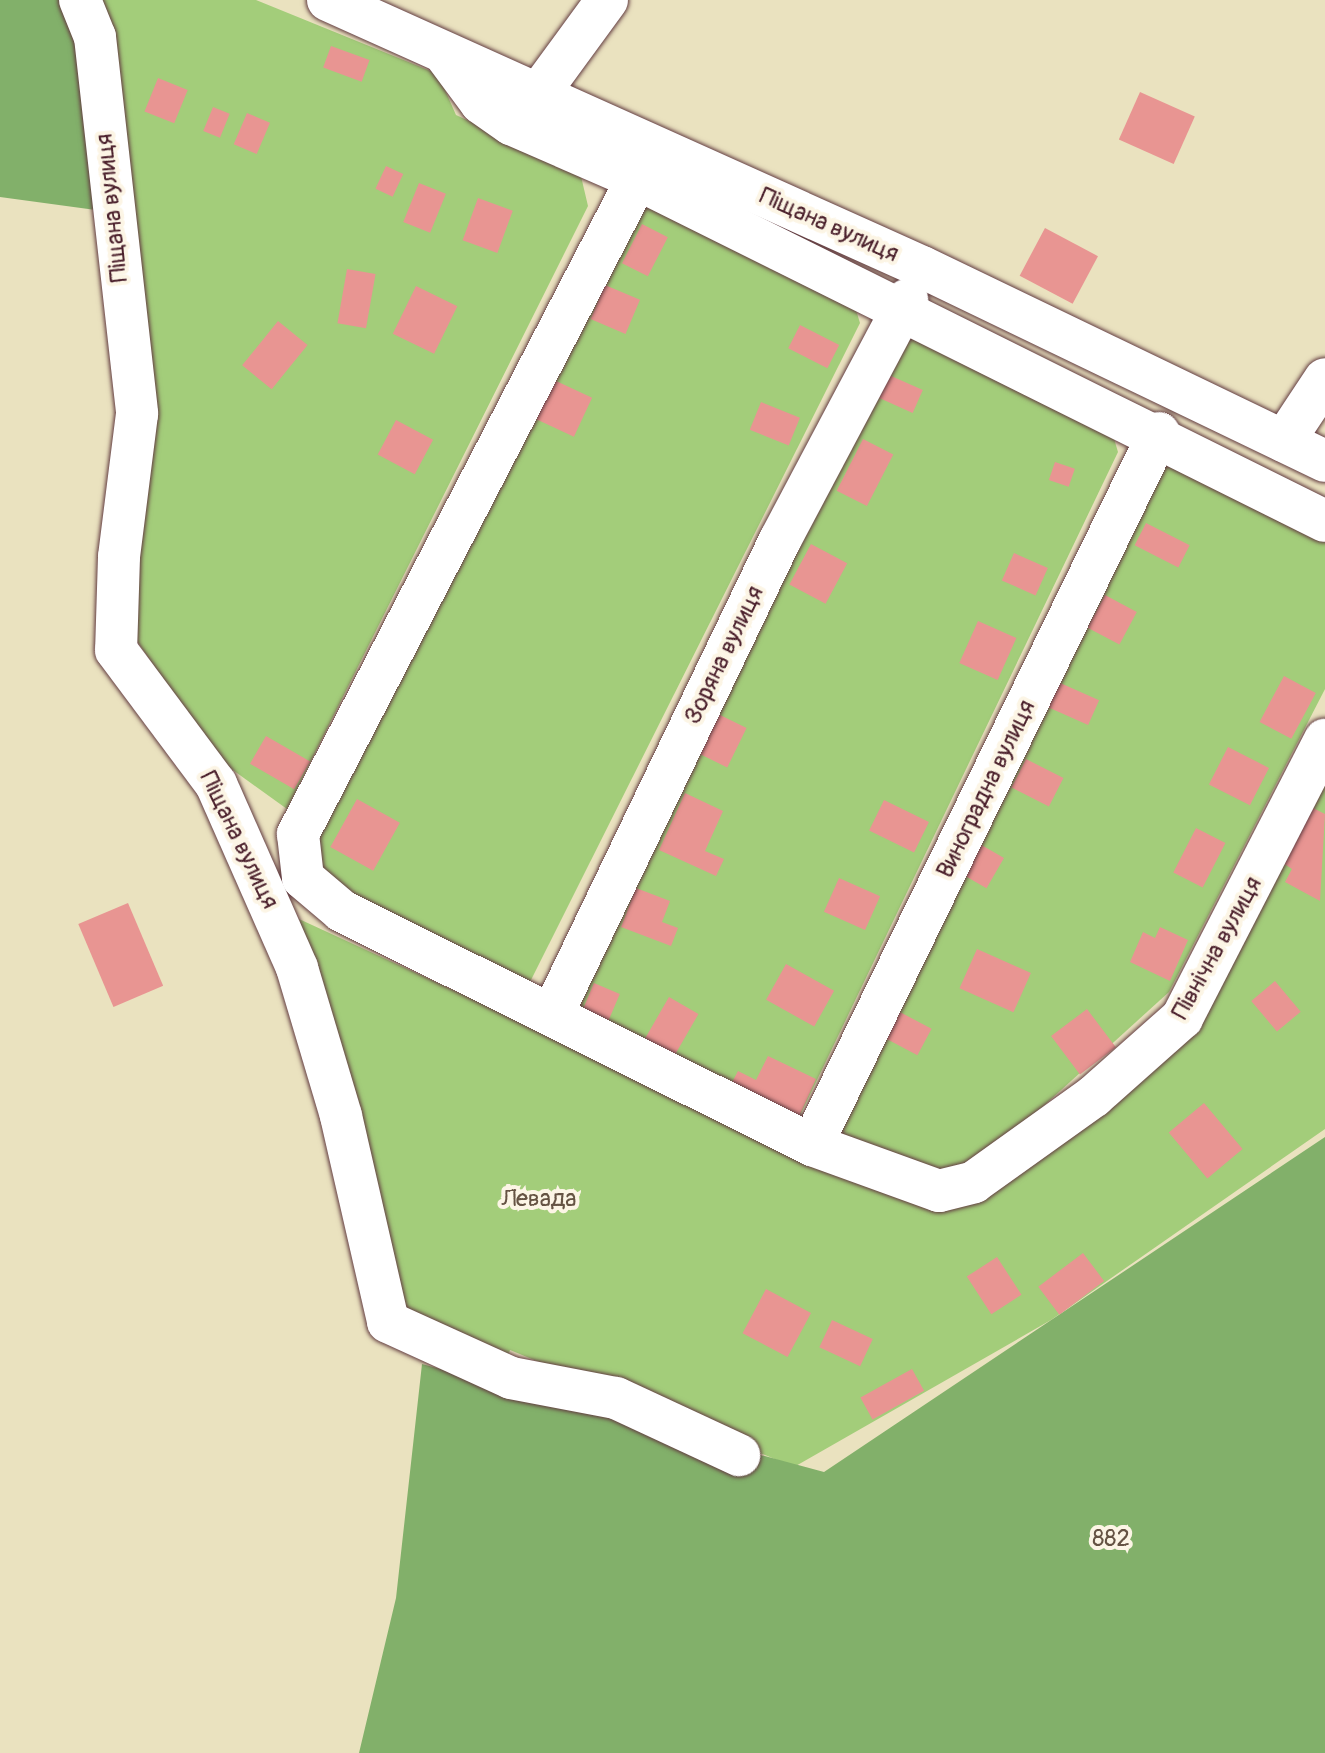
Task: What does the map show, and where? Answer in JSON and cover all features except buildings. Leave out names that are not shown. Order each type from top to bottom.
[{"type":"street","name":"Піщана вулиця","points":[[80,0],[95,37],[137,414],[119,557],[116,650],[216,784],[297,968],[341,1116],[388,1322],[511,1378],[616,1398],[739,1455]]},
{"type":"street","name":"Піщана вулиця","points":[[328,0],[447,57],[539,93],[1325,461]]},
{"type":"street","points":[[539,93],[607,0]]},
{"type":"street","points":[[447,57],[481,103],[511,124],[637,179],[905,305],[1325,521]]},
{"type":"street","points":[[637,179],[298,834],[303,878],[342,911],[812,1145]]},
{"type":"street","name":"Зоряна вулиця","points":[[552,1015],[780,540],[905,305]]},
{"type":"street","points":[[1284,441],[1325,379]]},
{"type":"street","name":"Виноградна вулиця","points":[[812,1145],[1159,433]]},
{"type":"street","name":"Північна вулиця","points":[[812,1145],[939,1191],[974,1182],[1094,1096],[1182,1018],[1325,740]]},
{"type":"green space","points":[[0,0],[72,0],[103,211],[0,197]]},
{"type":"green space","points":[[101,0],[256,0],[438,74],[456,115],[580,172],[588,206],[287,809],[219,760],[128,628],[138,283],[123,97]]},
{"type":"green space","points":[[641,190],[852,297],[860,323],[527,988],[307,872],[314,827]]},
{"type":"green space","points":[[891,329],[1112,432],[1118,452],[794,1128],[548,1010]]},
{"type":"green space","points":[[1143,453],[1325,540],[1325,689],[1169,992],[1016,1131],[952,1176],[817,1140]]},
{"type":"green space","name":"Левада","points":[[1325,740],[1325,1129],[1051,1320],[794,1467],[510,1350],[504,1367],[428,1332],[397,1296],[380,1191],[299,919],[932,1211],[966,1196],[1196,996]]},
{"type":"green space","name":"882","points":[[1325,1137],[1325,1753],[359,1753],[396,1598],[422,1364],[824,1472]]}]
